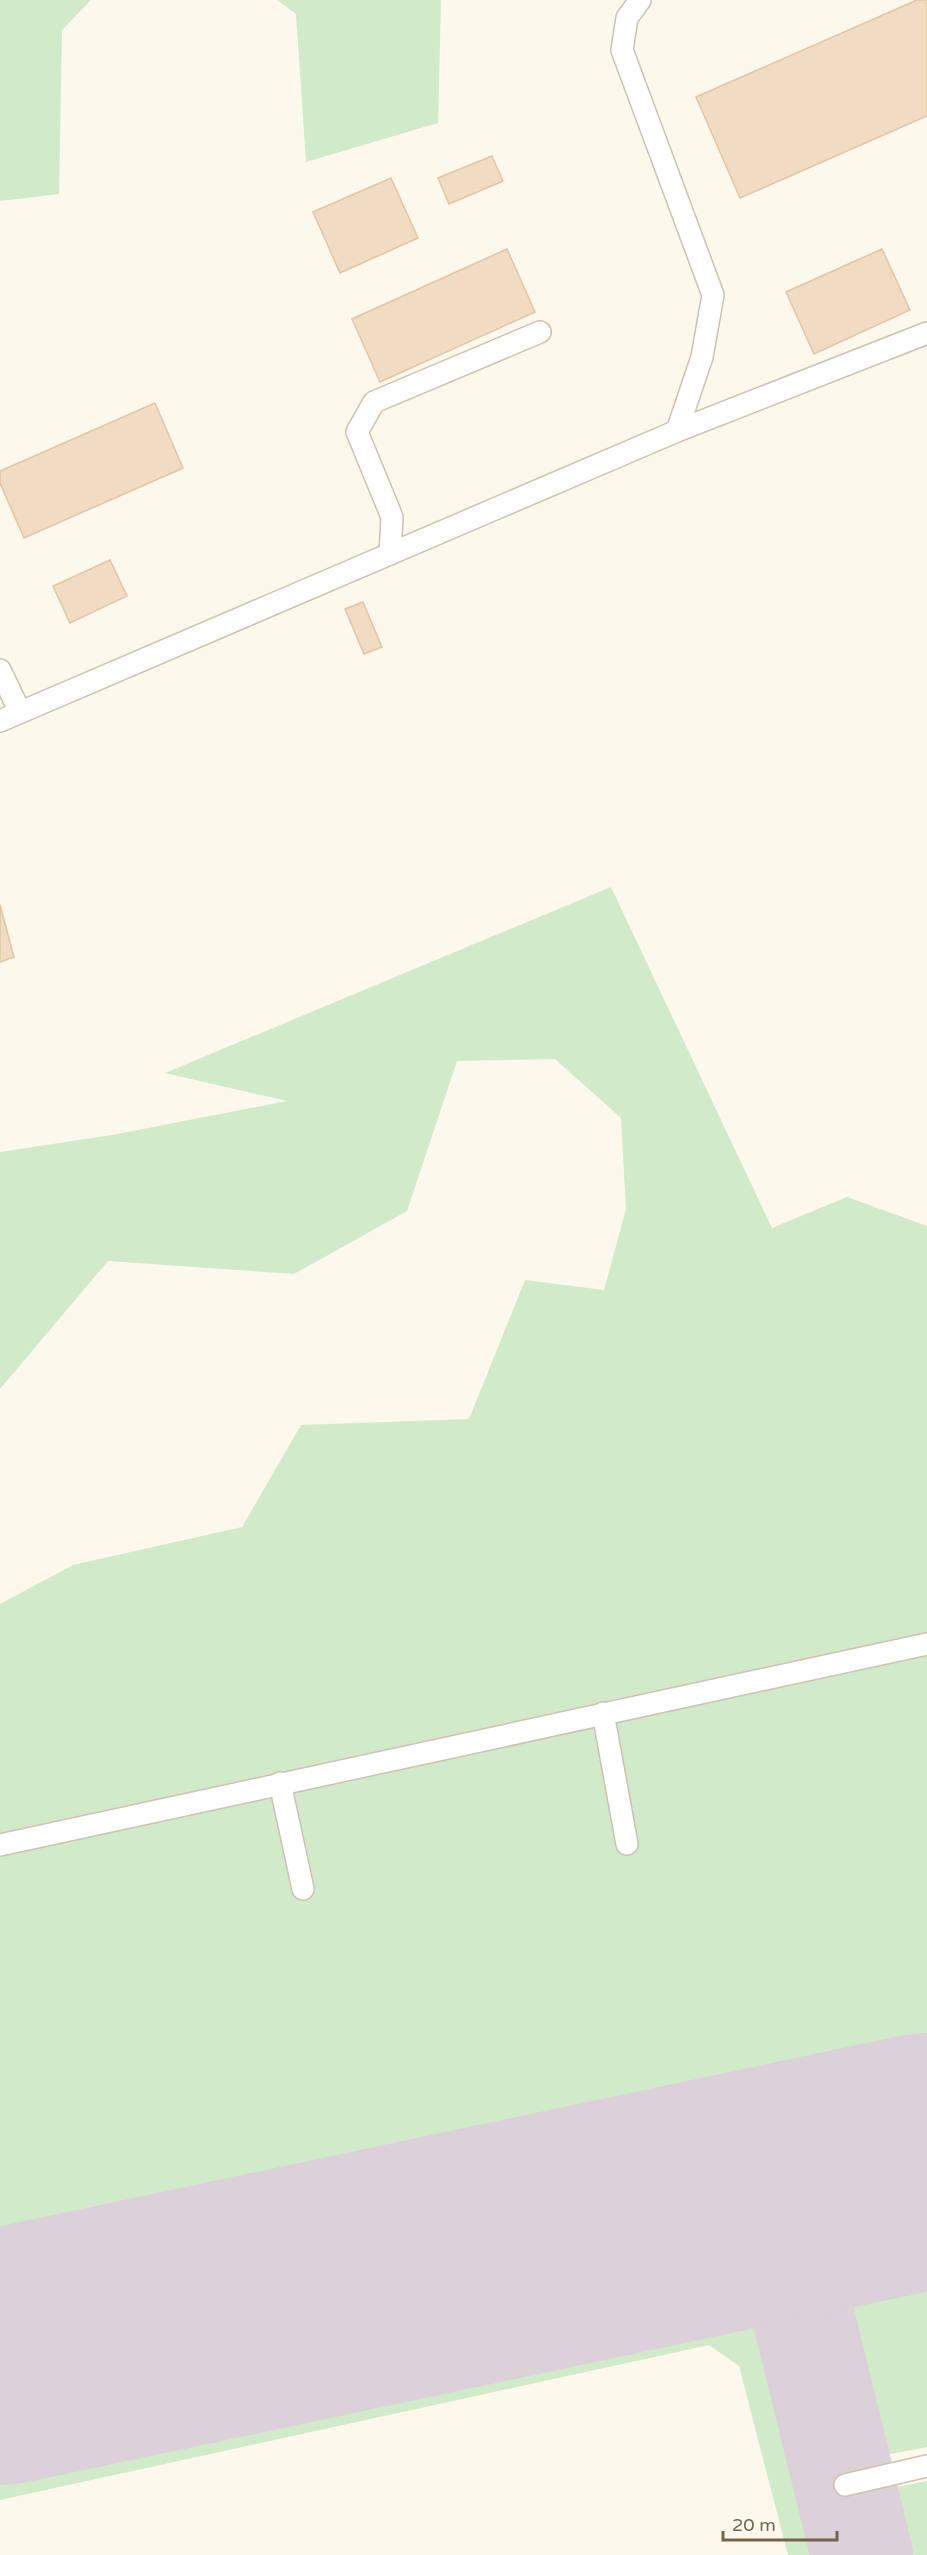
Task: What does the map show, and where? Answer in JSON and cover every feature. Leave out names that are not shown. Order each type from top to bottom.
[{"type":"lane","points":[[640,0],[627,18],[622,50],[713,295],[702,357],[677,431]]},
{"type":"lane","points":[[390,554],[392,517],[357,432],[374,402],[540,332]]},
{"type":"lane","points":[[0,721],[677,431],[927,333]]},
{"type":"lane","points":[[0,670],[20,712]]},
{"type":"lane","points":[[0,1845],[927,1644]]},
{"type":"lane","points":[[603,1713],[627,1844]]},
{"type":"lane","points":[[280,1783],[303,1889]]},
{"type":"lane","points":[[844,2485],[927,2466]]},
{"type":"green space","points":[[0,0],[91,0],[62,30],[59,194],[0,201]]},
{"type":"green space","points":[[277,0],[441,0],[438,123],[306,162],[296,14]]},
{"type":"green space","points":[[611,887],[772,1228],[847,1197],[927,1226],[927,2069],[0,2265],[0,1604],[73,1565],[242,1527],[301,1425],[469,1419],[525,1280],[604,1290],[626,1209],[621,1118],[555,1059],[457,1061],[407,1211],[294,1274],[108,1261],[0,1389],[0,1152],[112,1135],[287,1101],[165,1073]]},
{"type":"green space","points":[[927,2252],[927,2447],[856,2461],[818,2274]]},
{"type":"green space","points":[[768,2287],[780,2305],[839,2555],[788,2555],[739,2366],[709,2345],[0,2500],[0,2450]]},
{"type":"green space","points":[[927,2481],[927,2555],[889,2555],[876,2491]]},
{"type":"building","points":[[917,0],[927,0],[927,116],[740,198],[696,97]]},
{"type":"building","points":[[492,156],[503,181],[449,204],[438,178]]},
{"type":"building","points":[[391,178],[418,238],[340,273],[313,212]]},
{"type":"building","points":[[507,249],[535,312],[380,382],[352,319]]},
{"type":"building","points":[[882,249],[910,310],[814,354],[786,292]]},
{"type":"building","points":[[155,403],[183,468],[24,538],[0,483],[0,471]]},
{"type":"building","points":[[110,560],[127,596],[70,623],[53,586]]},
{"type":"building","points":[[363,602],[382,647],[364,654],[345,609]]},
{"type":"building","points":[[0,905],[14,957],[0,962]]},
{"type":"taxiway","points":[[773,2193],[862,2555]]},
{"type":"runway","points":[[0,2357],[927,2161]]}]
